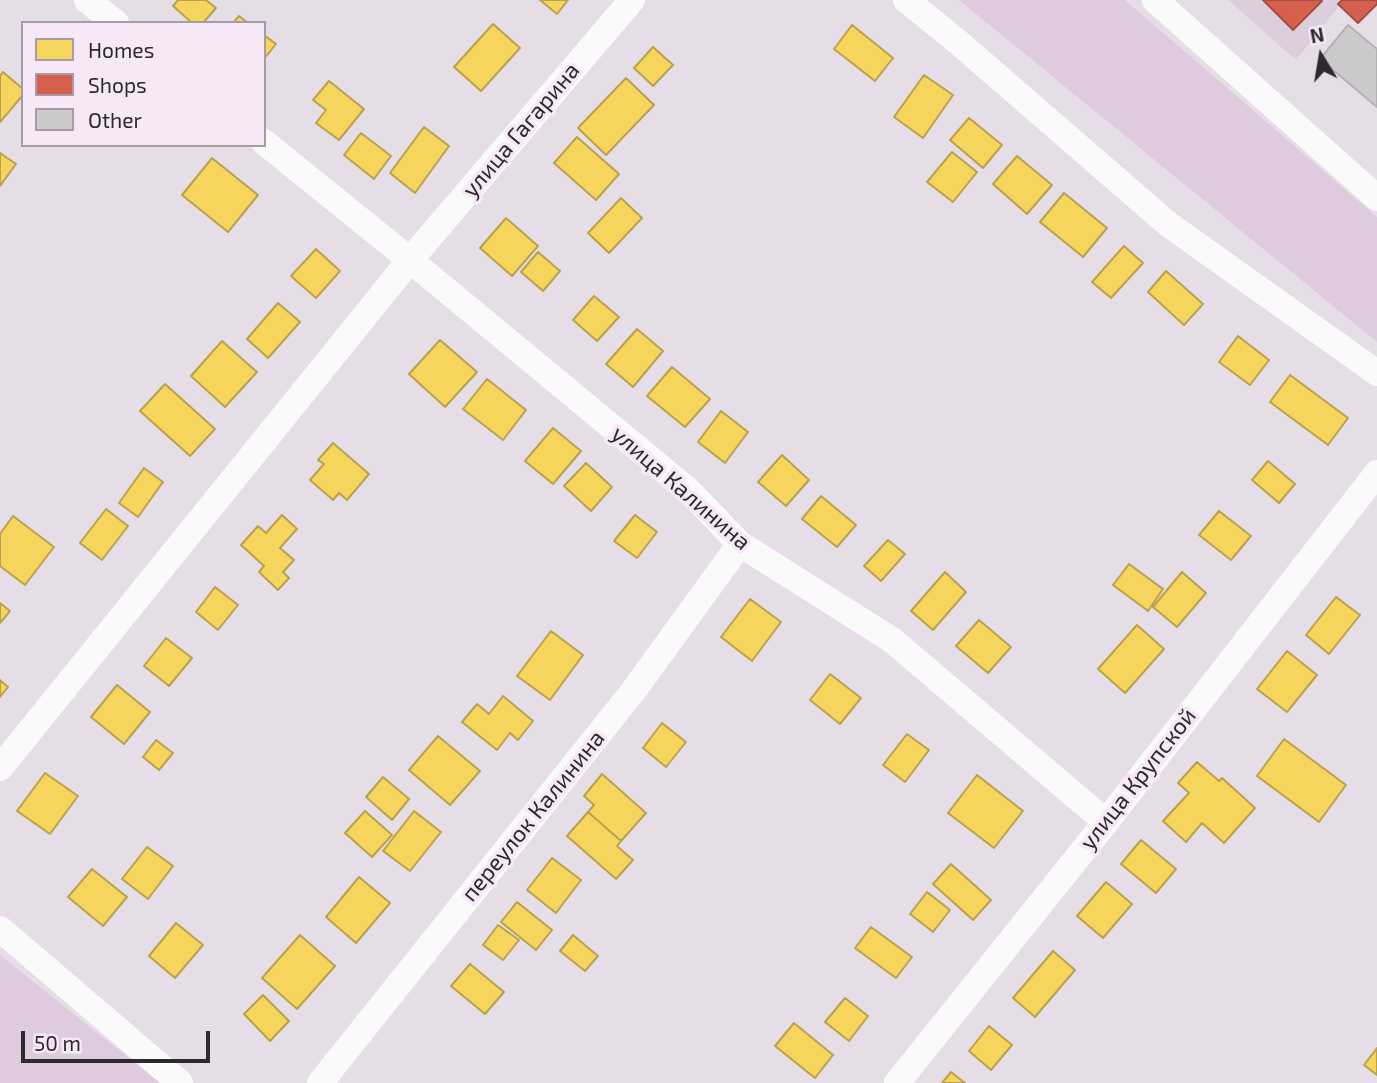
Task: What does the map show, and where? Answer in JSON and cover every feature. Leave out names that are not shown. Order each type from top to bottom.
[{"type":"street","points":[[87,0],[113,21]]},
{"type":"street","name":"улица Гагарина","points":[[0,768],[410,260],[632,0]]},
{"type":"street","points":[[906,0],[1168,224],[1377,373]]},
{"type":"street","points":[[1155,0],[1377,198]]},
{"type":"street","name":"улица Калинина","points":[[266,144],[688,490],[740,544],[891,640],[1106,821]]},
{"type":"street","name":"улица Крупской","points":[[897,1083],[1106,821],[1377,473]]},
{"type":"street","name":"переулок Калинина","points":[[320,1083],[634,690],[740,544]]},
{"type":"street","points":[[0,929],[180,1083]]},
{"type":"shaded area","points":[[959,0],[1125,0],[1377,217],[1377,342]]},
{"type":"shaded area","points":[[1228,0],[1344,0],[1296,60]]},
{"type":"shaded area","points":[[0,955],[160,1083],[0,1083]]},
{"type":"building: Homes","points":[[178,0],[206,0],[216,8],[205,21],[190,21],[173,6]]},
{"type":"building: Homes","points":[[540,0],[568,0],[557,14]]},
{"type":"building: Homes","points":[[493,24],[520,48],[481,91],[454,67]]},
{"type":"building: Homes","points":[[852,25],[893,58],[875,81],[834,49]]},
{"type":"building: Homes","points":[[266,36],[276,44],[266,56]]},
{"type":"building: Homes","points":[[653,47],[673,65],[653,86],[634,68]]},
{"type":"building: Homes","points":[[3,72],[21,87],[21,97],[0,122],[0,76]]},
{"type":"building: Homes","points":[[924,75],[953,95],[923,138],[894,117]]},
{"type":"building: Homes","points":[[626,78],[654,105],[606,155],[578,128]]},
{"type":"building: Homes","points":[[329,81],[364,109],[339,140],[316,123],[326,110],[313,100]]},
{"type":"building: Homes","points":[[969,118],[1002,145],[983,168],[950,140]]},
{"type":"building: Homes","points":[[424,127],[449,146],[415,193],[390,173]]},
{"type":"building: Homes","points":[[361,133],[391,156],[374,179],[344,155]]},
{"type":"building: Homes","points":[[577,137],[619,174],[596,200],[554,163]]},
{"type":"building: Homes","points":[[952,152],[977,172],[953,202],[927,182]]},
{"type":"building: Homes","points":[[0,153],[16,164],[0,186]]},
{"type":"building: Homes","points":[[1017,156],[1052,185],[1027,214],[993,184]]},
{"type":"building: Homes","points":[[212,158],[258,195],[228,232],[182,195]]},
{"type":"building: Homes","points":[[1064,193],[1107,228],[1083,257],[1040,222]]},
{"type":"building: Homes","points":[[621,198],[642,218],[609,253],[588,233]]},
{"type":"building: Homes","points":[[506,218],[538,246],[512,276],[480,248]]},
{"type":"building: Homes","points":[[1124,246],[1143,263],[1111,298],[1092,282]]},
{"type":"building: Homes","points":[[316,249],[340,271],[316,298],[291,276]]},
{"type":"building: Homes","points":[[538,252],[560,271],[543,291],[521,272]]},
{"type":"building: Homes","points":[[1166,271],[1203,304],[1184,325],[1148,292]]},
{"type":"building: Homes","points":[[594,296],[619,317],[597,341],[573,320]]},
{"type":"building: Homes","points":[[278,303],[300,322],[268,358],[247,339]]},
{"type":"building: Homes","points":[[637,329],[663,351],[633,387],[606,364]]},
{"type":"building: Homes","points":[[1238,336],[1269,360],[1250,385],[1219,362]]},
{"type":"building: Homes","points":[[440,340],[477,372],[445,407],[409,374]]},
{"type":"building: Homes","points":[[222,341],[257,372],[225,407],[191,376]]},
{"type":"building: Homes","points":[[672,367],[710,399],[685,427],[647,396]]},
{"type":"building: Homes","points":[[1290,375],[1348,418],[1328,445],[1270,402]]},
{"type":"building: Homes","points":[[487,379],[526,410],[503,440],[463,409]]},
{"type":"building: Homes","points":[[165,384],[215,429],[190,456],[140,411]]},
{"type":"building: Homes","points":[[721,411],[748,432],[725,463],[698,442]]},
{"type":"building: Homes","points":[[553,428],[581,451],[553,484],[525,461]]},
{"type":"building: Homes","points":[[333,443],[369,474],[347,500],[339,493],[333,500],[310,480],[324,464],[318,460]]},
{"type":"building: Homes","points":[[782,455],[809,480],[786,506],[758,482]]},
{"type":"building: Homes","points":[[1268,461],[1295,484],[1279,503],[1252,480]]},
{"type":"building: Homes","points":[[586,463],[612,487],[591,511],[564,486]]},
{"type":"building: Homes","points":[[144,468],[163,482],[138,517],[119,503]]},
{"type":"building: Homes","points":[[821,496],[856,525],[837,547],[802,519]]},
{"type":"building: Homes","points":[[106,509],[128,526],[102,560],[80,543]]},
{"type":"building: Homes","points":[[1219,511],[1251,536],[1231,560],[1199,535]]},
{"type":"building: Homes","points":[[282,515],[297,529],[280,548],[294,560],[283,572],[289,578],[278,590],[259,572],[264,566],[241,545],[258,526],[266,533]]},
{"type":"building: Homes","points":[[635,515],[657,532],[637,558],[614,541]]},
{"type":"building: Homes","points":[[13,516],[54,547],[25,585],[0,566],[0,534]]},
{"type":"building: Homes","points":[[888,540],[905,554],[881,581],[864,566]]},
{"type":"building: Homes","points":[[1129,564],[1163,589],[1148,611],[1113,585]]},
{"type":"building: Homes","points":[[945,572],[966,592],[933,630],[911,611]]},
{"type":"building: Homes","points":[[1182,572],[1206,593],[1177,627],[1153,607]]},
{"type":"building: Homes","points":[[215,587],[238,605],[218,630],[196,612]]},
{"type":"building: Homes","points":[[1336,597],[1360,615],[1329,654],[1306,635]]},
{"type":"building: Homes","points":[[750,599],[781,622],[752,661],[721,637]]},
{"type":"building: Homes","points":[[0,603],[10,611],[0,623]]},
{"type":"building: Homes","points":[[979,620],[1011,647],[988,673],[956,646]]},
{"type":"building: Homes","points":[[1137,625],[1164,649],[1125,693],[1098,669]]},
{"type":"building: Homes","points":[[551,631],[583,655],[550,700],[517,676]]},
{"type":"building: Homes","points":[[166,638],[192,658],[169,686],[144,666]]},
{"type":"building: Homes","points":[[1287,651],[1317,675],[1287,712],[1257,689]]},
{"type":"building: Homes","points":[[830,674],[861,698],[840,724],[810,700]]},
{"type":"building: Homes","points":[[0,680],[8,687],[0,697]]},
{"type":"building: Homes","points":[[117,685],[150,712],[124,744],[91,717]]},
{"type":"building: Homes","points":[[503,696],[533,721],[518,740],[510,733],[497,750],[462,722],[477,704],[489,714]]},
{"type":"building: Homes","points":[[662,723],[686,742],[666,767],[643,748]]},
{"type":"building: Homes","points":[[907,734],[929,750],[905,782],[883,765]]},
{"type":"building: Homes","points":[[438,736],[480,771],[450,805],[409,770]]},
{"type":"building: Homes","points":[[1284,739],[1346,785],[1319,822],[1257,776]]},
{"type":"building: Homes","points":[[156,740],[173,753],[159,770],[143,757]]},
{"type":"building: Homes","points":[[1197,762],[1219,781],[1222,778],[1255,808],[1224,843],[1202,823],[1186,842],[1163,821],[1189,793],[1178,783]]},
{"type":"building: Homes","points":[[45,773],[78,796],[50,834],[17,811]]},
{"type":"building: Homes","points":[[602,774],[646,813],[621,841],[588,812],[594,805],[584,796]]},
{"type":"building: Homes","points":[[977,775],[1023,811],[994,848],[948,813]]},
{"type":"building: Homes","points":[[383,777],[409,799],[392,820],[366,797]]},
{"type":"building: Homes","points":[[365,811],[392,835],[372,857],[345,833]]},
{"type":"building: Homes","points":[[414,811],[441,832],[410,871],[383,851]]},
{"type":"building: Homes","points":[[588,812],[621,841],[617,846],[633,860],[616,879],[567,836]]},
{"type":"building: Homes","points":[[1141,840],[1176,869],[1156,893],[1121,864]]},
{"type":"building: Homes","points":[[147,847],[173,866],[148,899],[122,879]]},
{"type":"building: Homes","points":[[552,858],[581,880],[556,913],[527,890]]},
{"type":"building: Homes","points":[[951,864],[991,900],[973,920],[933,884]]},
{"type":"building: Homes","points":[[92,869],[127,897],[103,926],[68,897]]},
{"type":"building: Homes","points":[[359,877],[390,903],[356,943],[326,917]]},
{"type":"building: Homes","points":[[1106,882],[1132,904],[1103,938],[1077,916]]},
{"type":"building: Homes","points":[[927,892],[950,910],[933,932],[910,914]]},
{"type":"building: Homes","points":[[517,902],[552,930],[536,950],[501,922]]},
{"type":"building: Homes","points":[[176,923],[203,945],[175,978],[149,956]]},
{"type":"building: Homes","points":[[498,925],[519,940],[503,960],[483,945]]},
{"type":"building: Homes","points":[[871,927],[912,957],[896,978],[855,948]]},
{"type":"building: Homes","points":[[300,935],[335,966],[297,1009],[262,978]]},
{"type":"building: Homes","points":[[573,935],[598,956],[585,971],[560,951]]},
{"type":"building: Homes","points":[[1053,951],[1075,970],[1035,1017],[1013,998]]},
{"type":"building: Homes","points":[[470,964],[504,992],[485,1014],[451,986]]},
{"type":"building: Homes","points":[[263,995],[289,1021],[270,1041],[244,1014]]},
{"type":"building: Homes","points":[[845,998],[868,1016],[849,1041],[825,1022]]},
{"type":"building: Homes","points":[[794,1023],[833,1055],[815,1078],[775,1046]]},
{"type":"building: Homes","points":[[989,1026],[1012,1045],[991,1070],[969,1051]]},
{"type":"building: Homes","points":[[1377,1048],[1377,1075],[1364,1065]]},
{"type":"building: Homes","points":[[951,1072],[965,1083],[942,1083]]},
{"type":"building: Shops","points":[[1263,0],[1321,0],[1322,1],[1293,30]]},
{"type":"building: Shops","points":[[1342,0],[1377,0],[1377,4],[1358,23],[1338,4]]},
{"type":"building: Other","points":[[1348,25],[1377,49],[1377,107],[1320,59]]}]
